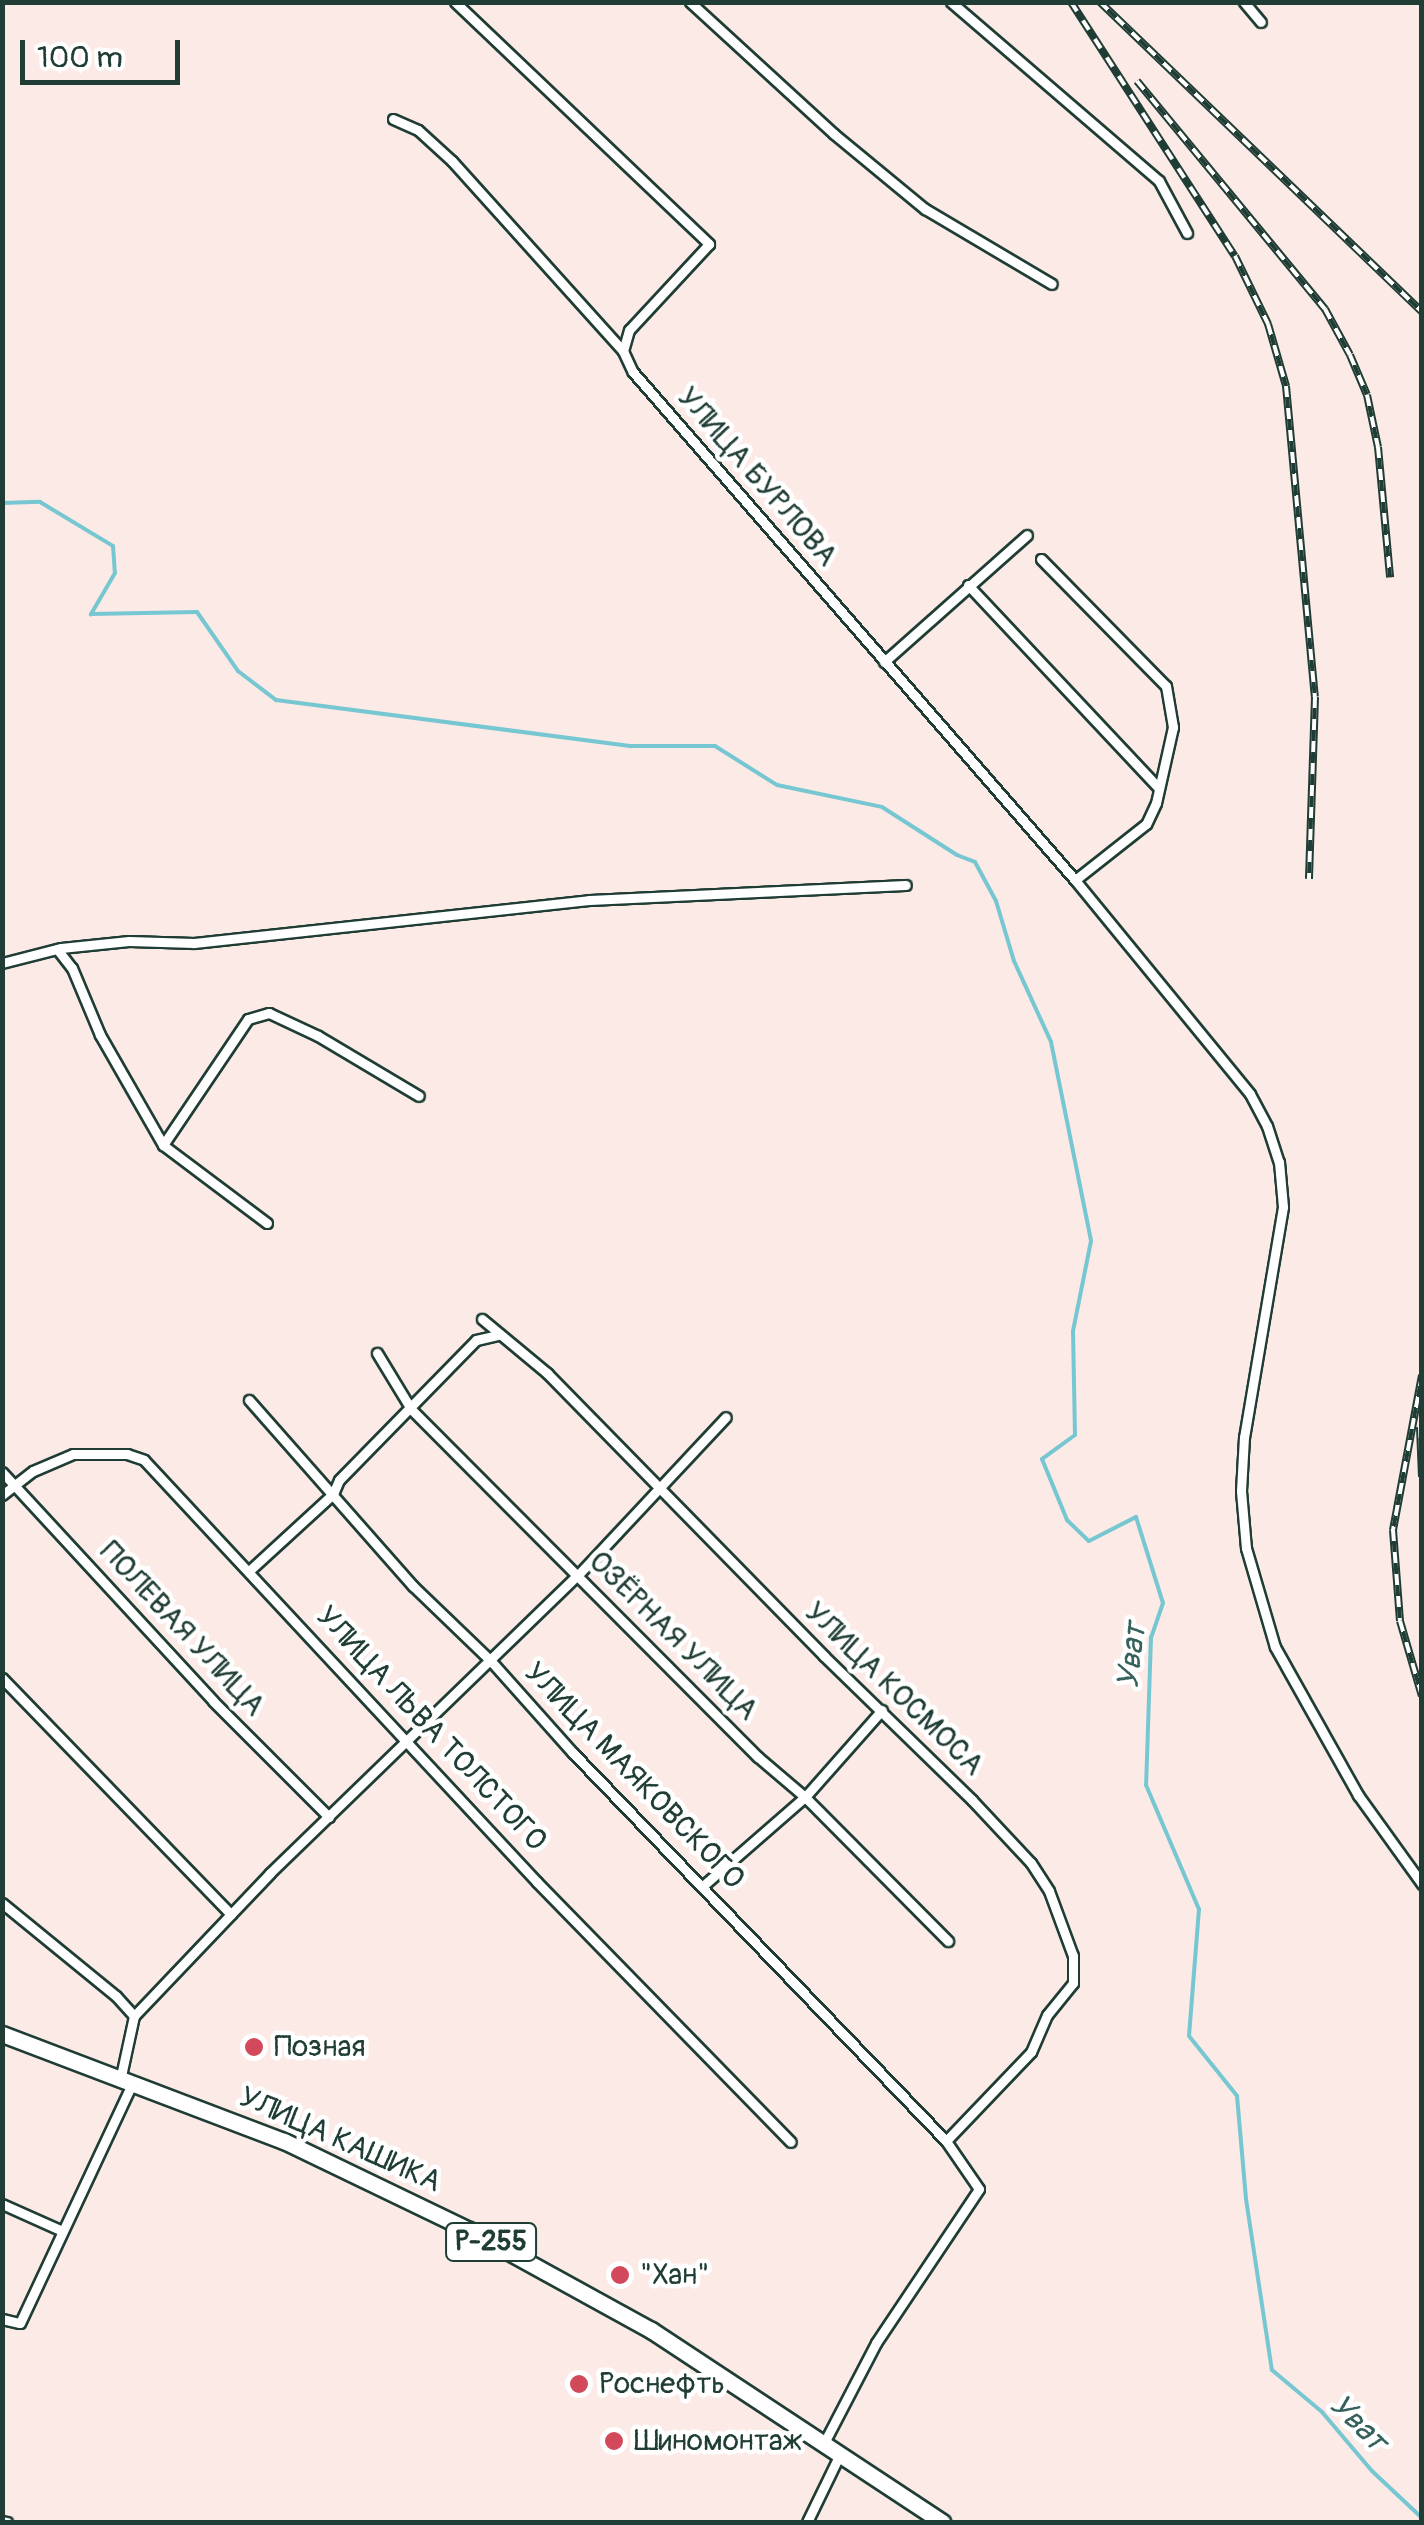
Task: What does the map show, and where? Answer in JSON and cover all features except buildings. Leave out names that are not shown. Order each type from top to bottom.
[{"type":"highway","name":"УЛИЦА КАШИКА","points":[[2,2034],[284,2141],[484,2238],[612,2306],[942,2522]]},
{"type":"street","points":[[455,2],[709,244],[629,330],[623,351]]},
{"type":"street","points":[[690,2],[834,134],[925,209],[1052,284]]},
{"type":"street","points":[[952,2],[1159,181],[1187,232]]},
{"type":"street","points":[[1244,2],[1261,22]]},
{"type":"street","name":"УЛИЦА БУРЛОВА","points":[[393,119],[418,130],[452,161],[623,351],[632,372],[1220,1052],[1267,1126],[1278,1162],[1283,1207],[1244,1437],[1241,1490],[1246,1548],[1275,1647],[1358,1795],[1422,1884]]},
{"type":"street","points":[[884,662],[1027,534]]},
{"type":"street","points":[[1041,559],[1166,686],[1173,727],[1146,824],[1075,880]]},
{"type":"street","points":[[968,585],[1158,787]]},
{"type":"street","points":[[2,964],[57,949],[129,941],[194,943],[589,900],[906,884]]},
{"type":"street","points":[[57,949],[72,968],[100,1036],[163,1145],[267,1223]]},
{"type":"street","points":[[163,1145],[248,1020],[270,1012],[419,1096]]},
{"type":"street","name":"УЛИЦА КОСМОСА","points":[[482,1319],[547,1372],[659,1490],[1031,1863],[1049,1891],[1072,1956],[1072,1983],[1046,2015],[1032,2052],[946,2141]]},
{"type":"street","points":[[250,1570],[334,1494],[339,1480],[476,1340],[498,1335]]},
{"type":"street","name":"ОЗЁРНАЯ УЛИЦА","points":[[377,1354],[411,1409],[758,1757],[805,1797],[948,1940]]},
{"type":"street","name":"УЛИЦА МАЯКОВСКОГО","points":[[248,1400],[413,1586],[490,1661],[572,1753],[704,1885],[946,2141],[979,2189],[876,2343],[824,2443]]},
{"type":"street","points":[[2,2318],[20,2323],[127,2079],[134,2016],[231,1914],[578,1576],[726,1417]]},
{"type":"street","name":"УЛИЦА ЛЬВА ТОЛСТОГО","points":[[2,1495],[14,1484],[73,1454],[127,1454],[144,1460],[410,1740],[526,1870],[791,2142]]},
{"type":"street","name":"ПОЛЕВАЯ УЛИЦА","points":[[2,1472],[213,1701],[329,1817]]},
{"type":"street","points":[[2,1678],[231,1914]]},
{"type":"street","points":[[704,1885],[805,1797],[882,1710]]},
{"type":"street","points":[[2,1903],[116,1996],[134,2016]]},
{"type":"street","points":[[2,2204],[60,2230]]},
{"type":"street","points":[[807,2522],[840,2454]]},
{"type":"waterway","name":"Уват","points":[[2,503],[40,502],[113,546],[115,573],[91,614],[197,612],[238,671],[276,700],[632,746],[715,746],[777,785],[882,807],[957,855],[975,862],[996,901],[1014,961],[1051,1042],[1091,1241],[1073,1331],[1075,1435],[1042,1459],[1067,1520],[1089,1541],[1136,1517],[1163,1603],[1151,1637],[1146,1785],[1199,1909],[1189,2036],[1237,2096],[1246,2199],[1272,2370],[1322,2412],[1372,2471],[1422,2518]]},
{"type":"railway","points":[[1071,2],[1235,256],[1268,324],[1286,386],[1315,697],[1309,879]]},
{"type":"railway","points":[[1100,2],[1422,312]]},
{"type":"railway","points":[[1137,81],[1325,309],[1350,355],[1367,395],[1378,447],[1390,577]]},
{"type":"railway","points":[[1422,1375],[1393,1530],[1400,1621],[1422,1696]]},
{"type":"railway","points":[[1420,1427],[1422,1477]]},
{"type":"place","name":"Позная","points":[[254,2047]]},
{"type":"place","name":"\"Хан\"","points":[[620,2275]]},
{"type":"place","name":"Роснефть","points":[[579,2384]]},
{"type":"place","name":"Шиномонтаж","points":[[614,2441]]}]
